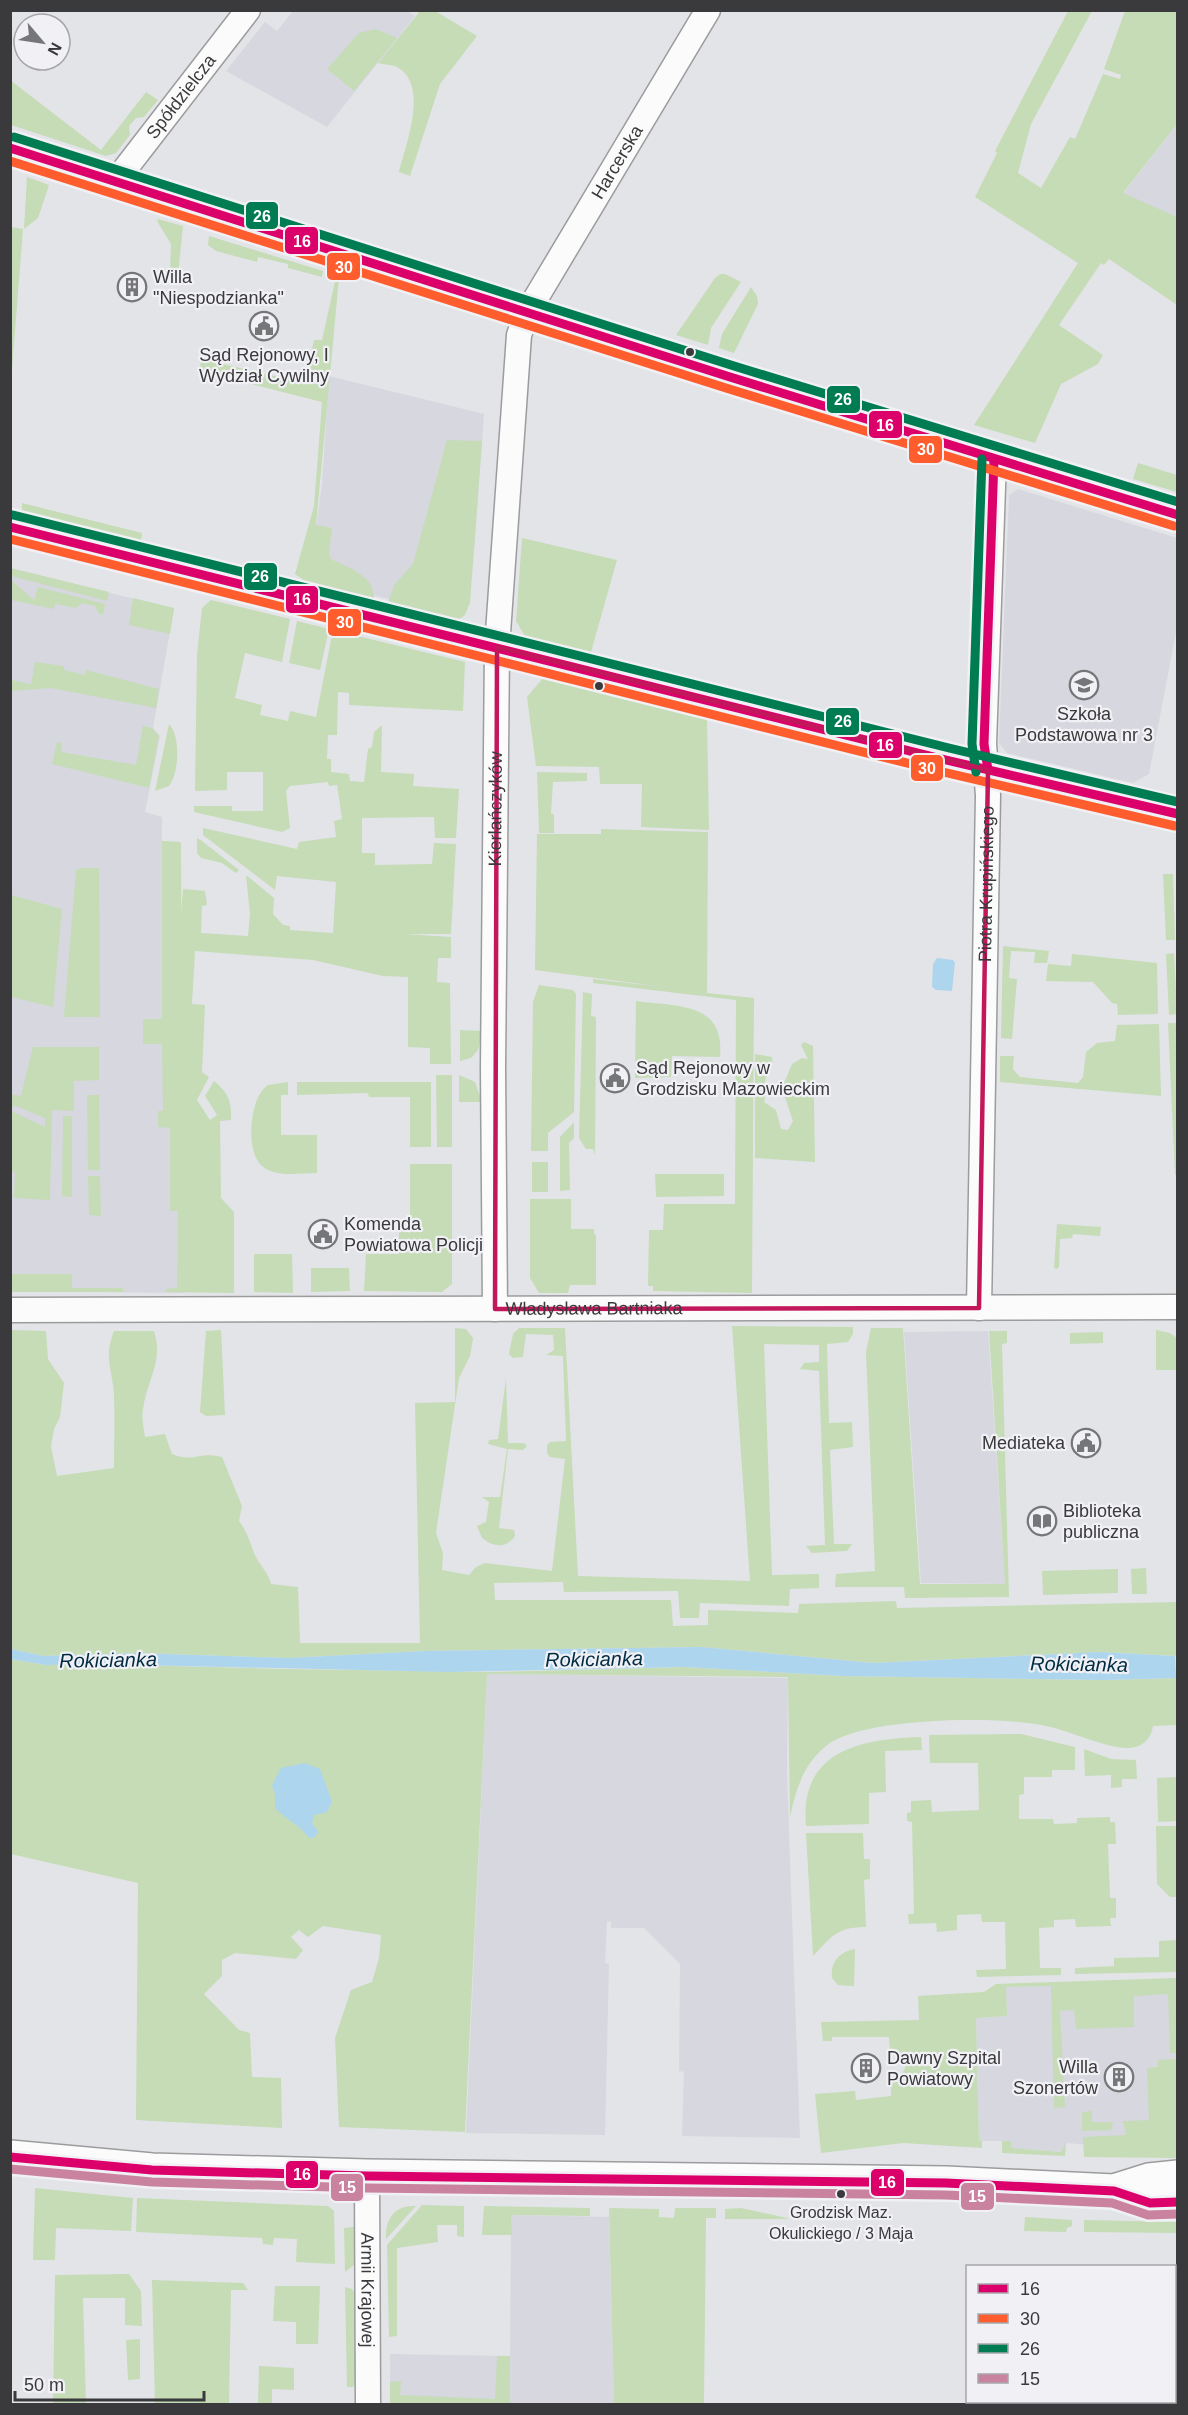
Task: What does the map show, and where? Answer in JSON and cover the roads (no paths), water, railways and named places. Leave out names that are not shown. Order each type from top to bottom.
[{"type":"street","name":"Spółdzielcza","points":[[115,182],[248,10]]},
{"type":"street","name":"Harcerska","points":[[527,313],[708,10]]},
{"type":"street","points":[[10,148],[527,313],[1178,515]]},
{"type":"street","name":"Kierlańczyków","points":[[495,1309],[493,1068],[497,647],[518,347],[522,323],[527,313]]},
{"type":"street","name":"Piotra Krupińskiego","points":[[979,1308],[986,1041],[988,770],[984,744],[994,459]]},
{"type":"street","points":[[10,527],[988,770],[1178,814]]},
{"type":"street","name":"Władysława Bartniaka","points":[[10,1310],[1178,1307]]},
{"type":"street","points":[[10,2157],[152,2170],[367,2176],[919,2182],[1114,2191],[1150,2203],[1178,2202]]},
{"type":"street","name":"Armii Krajowej","points":[[367,2176],[368,2404]]},
{"type":"street","points":[[1114,2191],[1149,2180],[1178,2177]]},
{"type":"water","points":[[937,958],[953,960],[955,963],[952,991],[936,990],[932,987],[933,964]]},
{"type":"water","name":"Rokicianka","points":[[701,1647],[874,1663],[1099,1652],[1175,1656],[1176,1678],[1104,1680],[843,1676],[685,1667],[448,1672],[94,1664],[46,1665],[10,1659],[11,1649],[43,1656],[135,1653],[288,1658],[425,1651]]},
{"type":"water","points":[[304,1763],[320,1769],[332,1802],[327,1812],[314,1815],[312,1824],[318,1831],[315,1837],[309,1838],[275,1808],[275,1794],[272,1785],[281,1768]]},
{"type":"place","name":"Willa \"Niespodzianka\"","points":[[132,287]]},
{"type":"place","name":"Sąd Rejonowy, I Wydział Cywilny","points":[[264,326]]},
{"type":"place","name":"Szkoła Podstawowa nr 3","points":[[1084,685]]},
{"type":"place","name":"Sąd Rejonowy w Grodzisku Mazowieckim","points":[[615,1078]]},
{"type":"place","name":"Komenda Powiatowa Policji","points":[[323,1234]]},
{"type":"place","name":"Mediateka","points":[[1086,1443]]},
{"type":"place","name":"Biblioteka publiczna","points":[[1042,1521]]},
{"type":"place","name":"Dawny Szpital Powiatowy","points":[[866,2068]]},
{"type":"place","name":"Willa Szonertów","points":[[1119,2077]]},
{"type":"place","name":"Grodzisk Maz. Okulickiego / 3 Maja","points":[[841,2194]]}]
